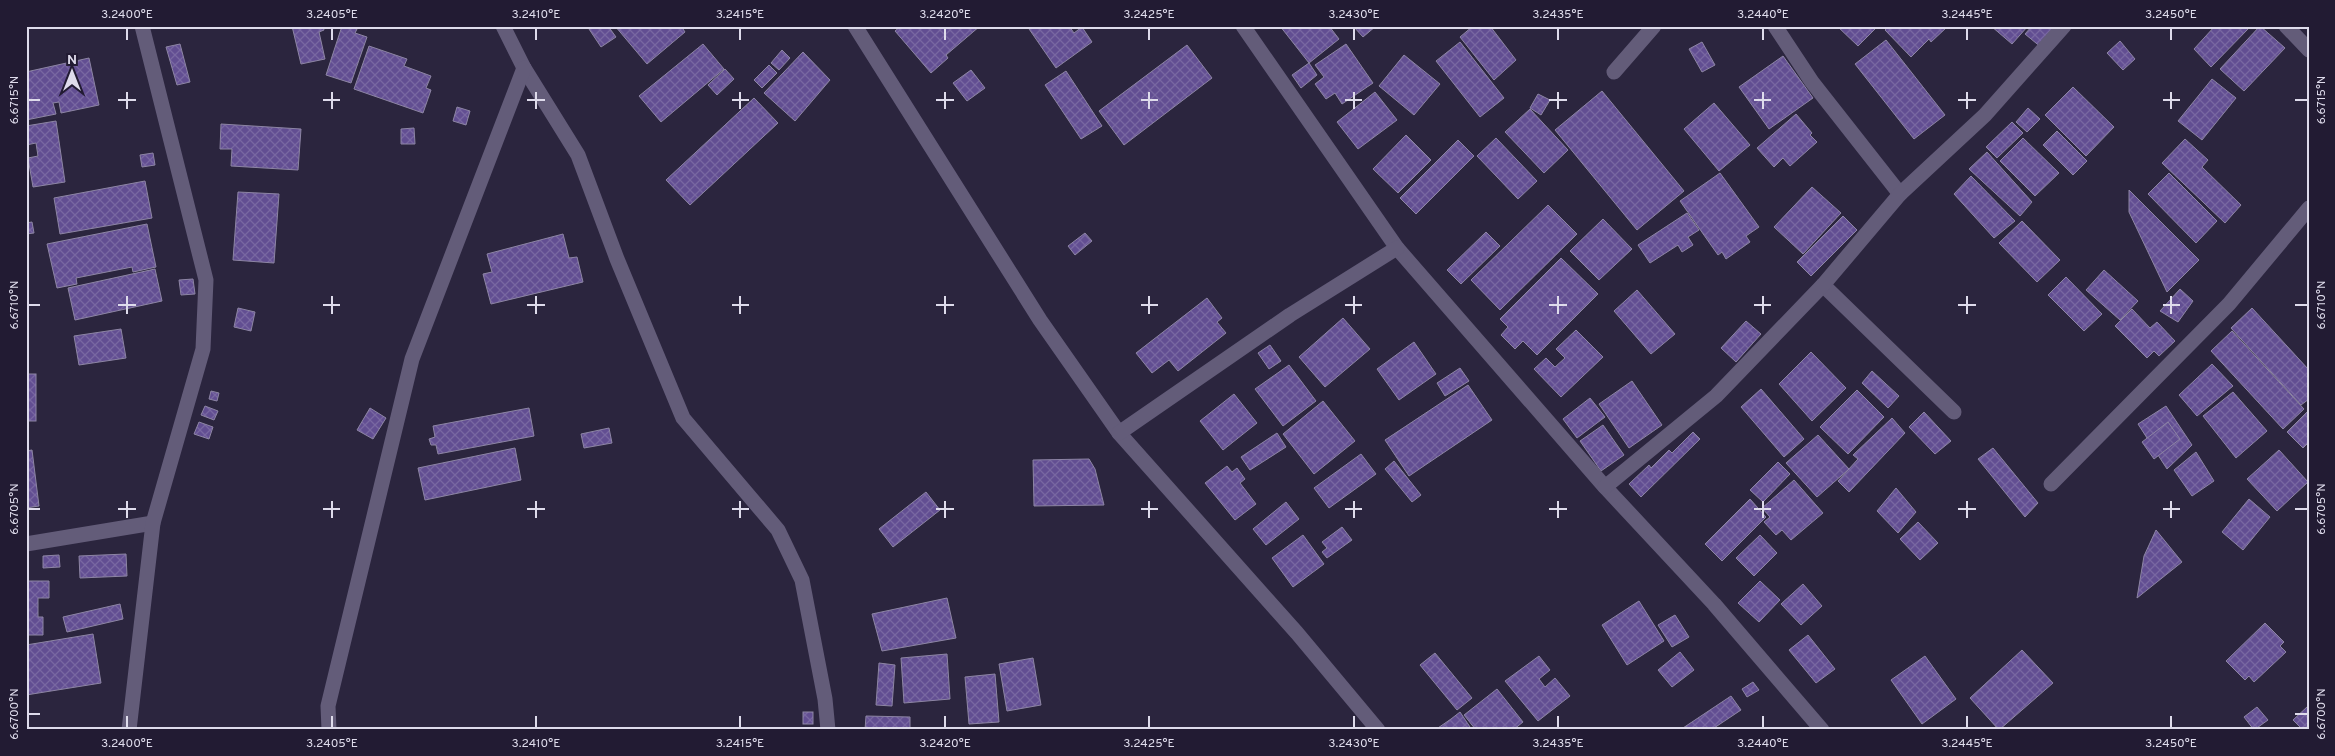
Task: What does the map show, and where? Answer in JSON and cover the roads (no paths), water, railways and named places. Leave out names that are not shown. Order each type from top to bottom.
[{"type":"street","points":[[129,730],[153,523],[203,349],[206,280],[142,26]]},
{"type":"street","points":[[503,26],[524,68],[578,155],[617,259],[683,418],[778,530],[802,580],[828,730]]},
{"type":"street","points":[[855,26],[1040,320],[1119,433],[1296,633],[1378,730]]},
{"type":"street","points":[[1243,26],[1397,248],[1605,487],[1714,604],[1822,730]]},
{"type":"street","points":[[1614,72],[1654,26]]},
{"type":"street","points":[[1775,26],[1812,82],[1900,194]]},
{"type":"street","points":[[1605,487],[1716,396],[1823,285],[1900,194],[1985,115],[2064,26]]},
{"type":"street","points":[[2286,26],[2309,50]]},
{"type":"street","points":[[329,730],[328,706],[412,359],[524,68]]},
{"type":"street","points":[[2051,484],[2229,304],[2309,208]]},
{"type":"street","points":[[1119,433],[1290,315],[1397,248]]},
{"type":"street","points":[[1823,285],[1954,412]]},
{"type":"street","points":[[26,544],[153,523]]}]
